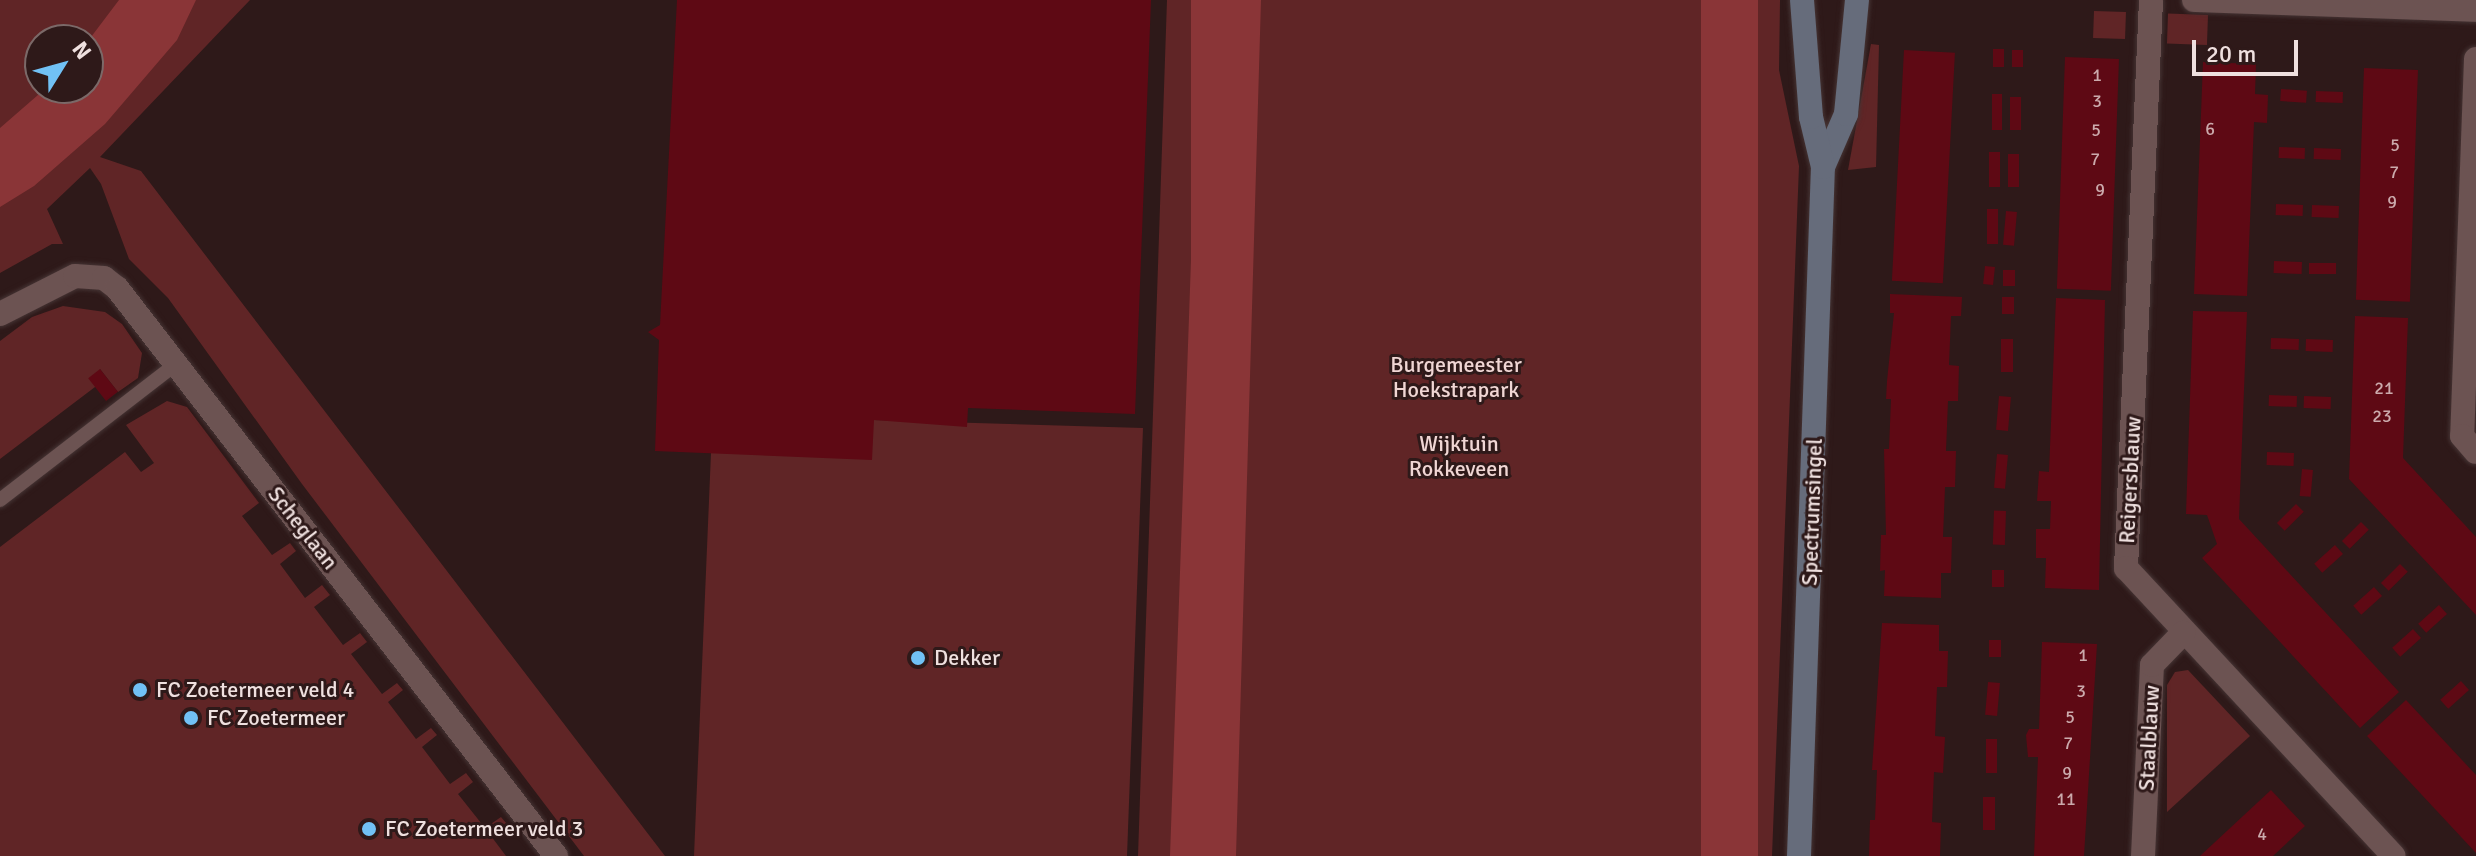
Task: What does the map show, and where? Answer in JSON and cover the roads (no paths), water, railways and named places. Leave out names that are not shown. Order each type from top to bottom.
[{"type":"street","name":"Spectrumsingel","points":[[1799,856],[1823,167],[1811,117],[1802,0]]},
{"type":"street","name":"Spectrumsingel","points":[[1823,167],[1846,114],[1857,0]]},
{"type":"street","name":"Reigersblauw","points":[[2151,0],[2126,568],[2183,633],[2394,856]]},
{"type":"street","points":[[2194,0],[2476,10]]},
{"type":"street","points":[[2476,59],[2462,436],[2476,452]]},
{"type":"street","name":"Scheglaan","points":[[5,314],[75,276],[104,278],[177,363],[556,856]]},
{"type":"street","name":"Staalblauw","points":[[2143,856],[2152,665],[2183,633]]},
{"type":"lane","points":[[0,500],[177,363]]},
{"type":"place","name":"Dekker","points":[[918,658]]},
{"type":"place","name":"FC Zoetermeer veld 4","points":[[140,690]]},
{"type":"place","name":"FC Zoetermeer","points":[[191,718]]},
{"type":"place","name":"FC Zoetermeer veld 3","points":[[369,829]]},
{"type":"park label","name":"Burgemeester Hoekstrapark","points":[[1456,376]]},
{"type":"park label","name":"Wijktuin Rokkeveen","points":[[1459,456]]}]
